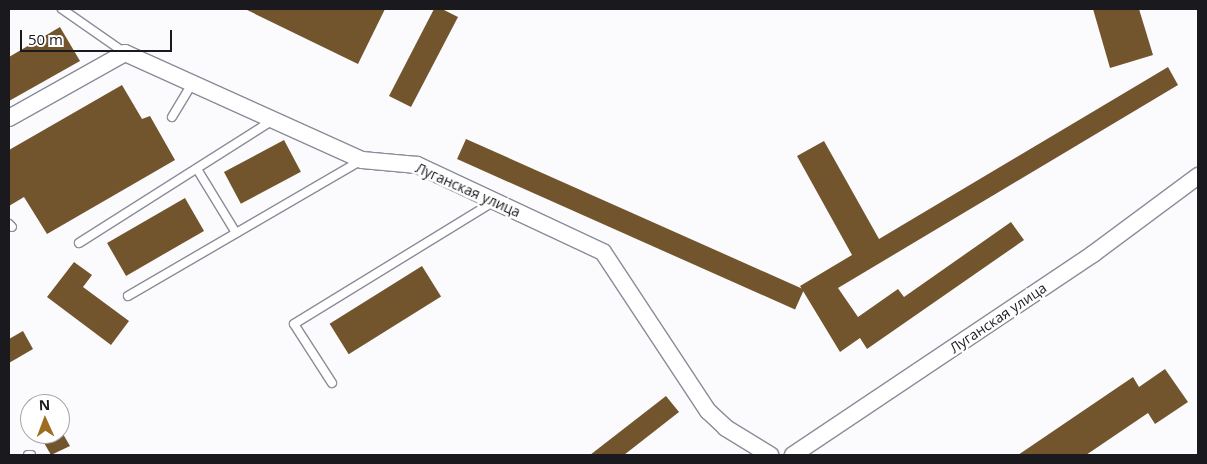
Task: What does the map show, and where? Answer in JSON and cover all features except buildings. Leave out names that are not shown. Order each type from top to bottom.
[{"type":"street","name":"Луганская улица","points":[[125,54],[362,160],[417,165],[603,252],[708,411],[726,428],[770,455]]},
{"type":"street","points":[[9,118],[125,54]]},
{"type":"street","name":"Луганская улица","points":[[793,455],[815,449],[1093,254],[1198,176]]},
{"type":"lane","points":[[62,9],[125,54]]},
{"type":"lane","points":[[172,117],[192,84]]},
{"type":"lane","points":[[79,243],[273,120]]},
{"type":"lane","points":[[128,296],[362,160]]},
{"type":"lane","points":[[197,169],[236,233]]},
{"type":"lane","points":[[332,383],[294,324],[495,201]]}]
